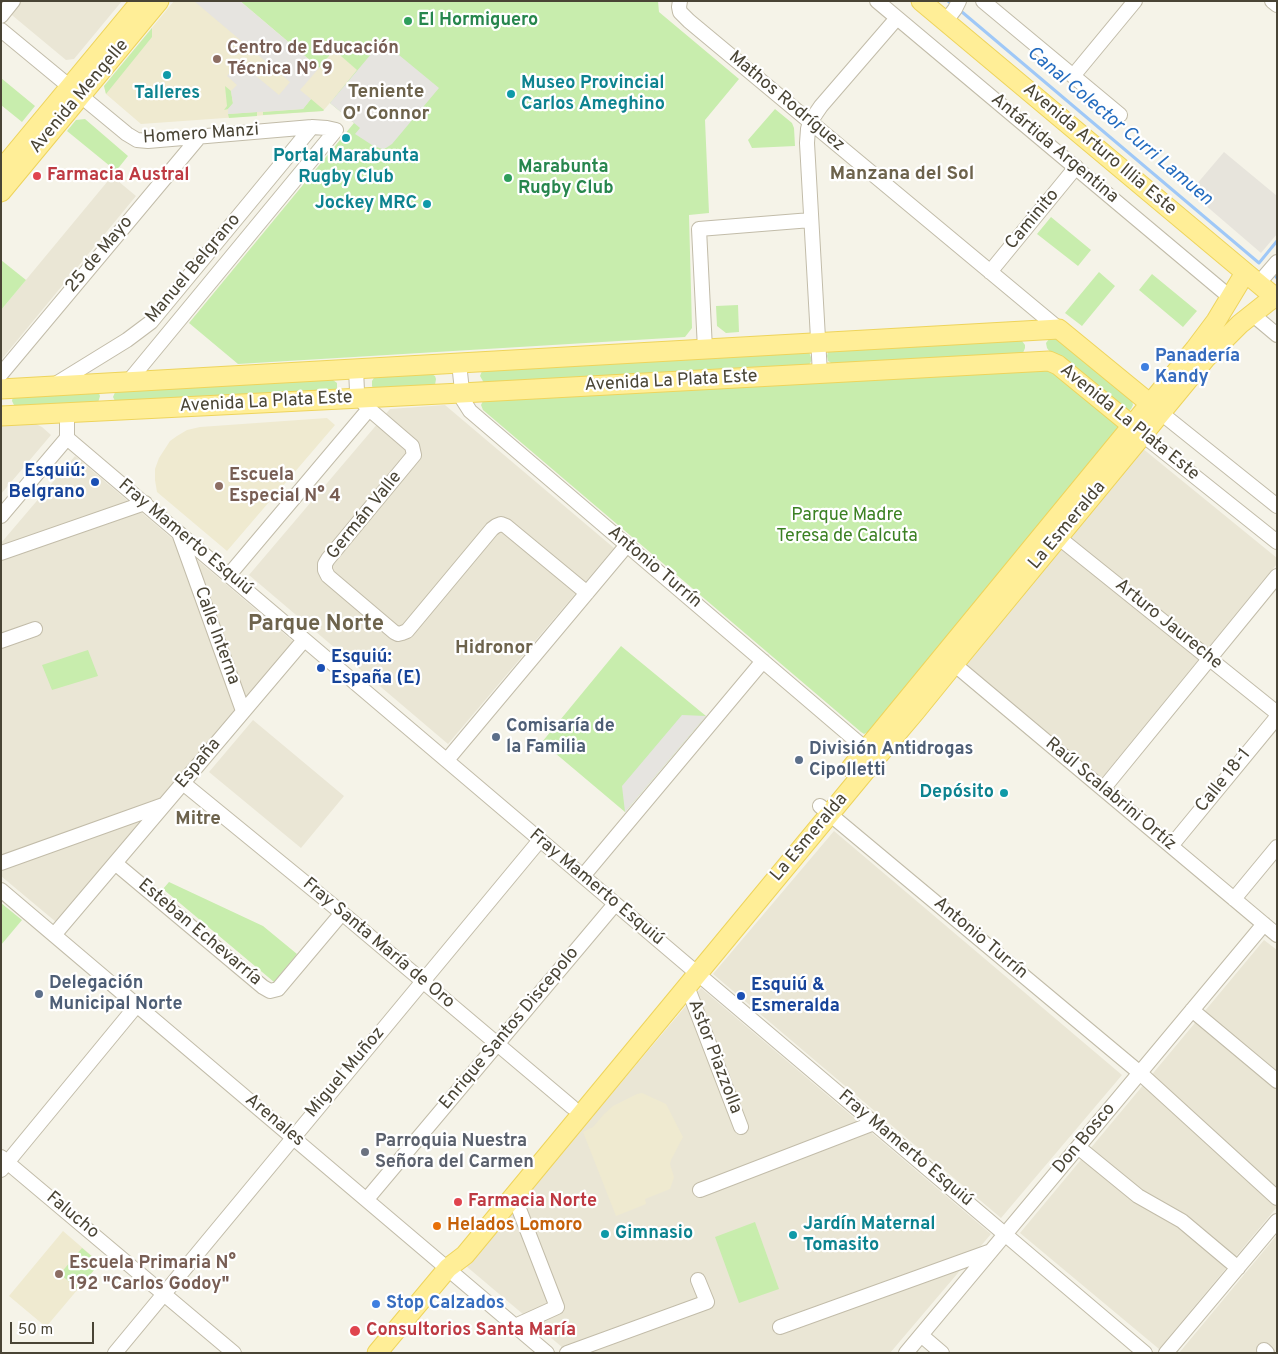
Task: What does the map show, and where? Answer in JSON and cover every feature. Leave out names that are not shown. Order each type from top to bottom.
[{"type":"main road","name":"Avenida Mengelle","points":[[3,181],[76,91],[141,1]]},
{"type":"main road","name":"Avenida Mengelle","points":[[76,91],[159,1]]},
{"type":"main road","name":"Avenida Arturo Illia Este","points":[[921,1],[1275,298]]},
{"type":"main road","name":"La Esmeralda","points":[[377,1353],[448,1268],[466,1255],[871,753],[915,712],[948,660],[1156,408],[1231,298],[1252,278]]},
{"type":"main road","name":"La Esmeralda","points":[[1156,408],[1216,347],[1252,314],[1275,298]]},
{"type":"main road","name":"Avenida La Plata Este","points":[[8,389],[1055,330],[1156,408]]},
{"type":"main road","points":[[1055,330],[1047,331],[1040,341],[1040,348],[1044,354],[1058,365]]},
{"type":"main road","name":"Avenida La Plata Este","points":[[9,416],[95,411],[364,404],[461,394],[1046,361],[1058,365],[1138,430]]},
{"type":"main road","points":[[95,411],[106,403],[107,383]]},
{"type":"main road","points":[[8,389],[5,401],[9,416]]},
{"type":"main road","name":"La Esmeralda","points":[[948,660],[1058,537],[1138,430]]},
{"type":"main road","name":"La Esmeralda","points":[[448,1268],[456,1248],[572,1107],[691,975]]},
{"type":"street","points":[[1,16],[13,1]]},
{"type":"street","name":"Antártida Argentina","points":[[877,1],[1231,298]]},
{"type":"street","points":[[945,22],[956,9],[959,1]]},
{"type":"street","points":[[983,1],[1120,115]]},
{"type":"street","points":[[1073,76],[1135,1]]},
{"type":"street","points":[[1272,1],[1277,5]]},
{"type":"street","name":"Mathos Rodríguez","points":[[679,4],[680,12],[689,21],[990,272],[1055,330]]},
{"type":"street","points":[[820,374],[807,143],[810,122],[820,106],[897,18]]},
{"type":"street","name":"Homero Manzi","points":[[1,30],[126,134],[137,140],[148,141],[312,127],[336,130]]},
{"type":"street","name":"Manuel Belgrano","points":[[53,386],[127,340],[151,322],[312,127]]},
{"type":"street","name":"Manuel Belgrano","points":[[128,382],[336,130]]},
{"type":"street","name":"25 de Mayo","points":[[1,374],[200,136]]},
{"type":"street","name":"Caminito","points":[[990,272],[1076,168]]},
{"type":"street","points":[[705,349],[699,228],[812,220]]},
{"type":"street","name":"La Esmeralda","points":[[1252,278],[1277,262]]},
{"type":"street","points":[[1252,314],[1277,335]]},
{"type":"street","name":"Antonio Turrín","points":[[459,363],[461,394],[470,411],[871,753]]},
{"type":"street","points":[[229,575],[364,404],[357,390],[356,369]]},
{"type":"street","name":"Germán Valle","points":[[364,404],[412,446],[414,455],[328,559],[325,564],[325,570],[328,576],[394,632],[402,633],[407,630],[492,530],[501,524],[506,526],[586,593]]},
{"type":"street","name":"Avenida La Plata Este","points":[[1156,408],[1277,506]]},
{"type":"street","points":[[1,516],[67,438],[67,412]]},
{"type":"street","name":"Avenida La Plata Este","points":[[1138,430],[1277,542]]},
{"type":"street","name":"Fray Mamerto Esquiú","points":[[67,438],[583,876],[691,975],[874,1123],[1145,1353]]},
{"type":"street","points":[[1,553],[145,504]]},
{"type":"street","name":"Calle Interna","points":[[179,532],[244,711]]},
{"type":"street","name":"Arturo Jaureche","points":[[1058,537],[1277,715]]},
{"type":"street","points":[[446,760],[627,545]]},
{"type":"street","points":[[1103,789],[1277,576]]},
{"type":"street","points":[[1,641],[35,629]]},
{"type":"street","name":"España","points":[[54,935],[304,640]]},
{"type":"street","name":"Raúl Scalabrini Ortíz","points":[[948,660],[1277,935]]},
{"type":"street","points":[[583,876],[763,661]]},
{"type":"street","name":"Calle 18-1","points":[[1171,846],[1277,715]]},
{"type":"street","name":"Fray Santa María de Oro","points":[[183,783],[342,913],[572,1107]]},
{"type":"street","points":[[1,863],[165,805]]},
{"type":"street","name":"Antonio Turrín","points":[[825,810],[1140,1073],[1277,1198]]},
{"type":"street","name":"Miguel Muñoz","points":[[115,1353],[540,840]]},
{"type":"street","points":[[1234,899],[1277,847]]},
{"type":"street","name":"Esteban Echevarría","points":[[115,863],[263,988],[270,991],[274,991],[280,986],[342,913]]},
{"type":"street","name":"Arenales","points":[[1,890],[547,1353]]},
{"type":"street","name":"Enrique Santos Discepolo","points":[[367,1199],[615,904]]},
{"type":"street","name":"Don Bosco","points":[[906,1353],[1264,924]]},
{"type":"street","name":"Astor Piazzolla","points":[[691,975],[741,1127]]},
{"type":"street","points":[[3,1163],[137,1005]]},
{"type":"street","points":[[1192,1010],[1277,1081]]},
{"type":"street","points":[[700,1190],[874,1123]]},
{"type":"street","points":[[1078,1147],[1138,1196],[1182,1221],[1238,1268]]},
{"type":"street","name":"Falucho","points":[[3,1163],[234,1353]]},
{"type":"street","points":[[514,1196],[557,1307],[515,1326]]},
{"type":"street","points":[[1166,1353],[1277,1221]]},
{"type":"street","points":[[780,1327],[992,1251]]},
{"type":"street","points":[[567,1353],[707,1302],[698,1280]]},
{"type":"street","points":[[921,1335],[942,1353]]},
{"type":"shaded area","points":[[1,1],[122,1],[74,59],[66,60],[1,6]]},
{"type":"shaded area","name":"Centro de Educación Técnica Nº 9","points":[[174,1],[240,1],[319,68],[334,50],[358,70],[323,111],[141,124],[106,94],[104,86]]},
{"type":"shaded area","points":[[194,1],[240,1],[319,68],[300,90],[311,99],[303,109],[228,114],[228,109],[233,103],[231,91],[237,85],[227,76],[239,62],[279,95],[290,82]]},
{"type":"shaded area","points":[[382,41],[439,88],[392,144],[382,149],[355,134],[360,128],[330,103]]},
{"type":"shaded area","points":[[1224,152],[1277,196],[1277,234],[1261,253],[1190,192]]},
{"type":"shaded area","points":[[112,176],[136,196],[1,360],[1,310]]},
{"type":"shaded area","points":[[445,405],[614,548],[448,744],[249,575],[390,409]]},
{"type":"shaded area","name":"Escuela Especial N° 4","points":[[327,418],[335,425],[227,551],[157,492],[155,469],[159,458],[170,441],[187,430],[200,427]]},
{"type":"shaded area","points":[[34,423],[51,435],[1,494],[1,424]]},
{"type":"shaded area","points":[[1142,448],[1277,558],[1277,564],[1101,779],[964,666]]},
{"type":"shaded area","points":[[75,456],[294,642],[56,922],[1,876],[1,543]]},
{"type":"shaded area","points":[[682,715],[706,716],[625,812],[622,786]]},
{"type":"shaded area","points":[[253,720],[344,796],[301,848],[209,772]]},
{"type":"shaded area","points":[[834,831],[1122,1075],[1001,1218],[713,974]]},
{"type":"shaded area","points":[[1264,940],[1277,950],[1277,1207],[1159,1349],[1020,1233]]},
{"type":"shaded area","points":[[701,988],[991,1234],[890,1353],[569,1353],[466,1266]]},
{"type":"shaded area","points":[[642,1093],[666,1104],[683,1137],[670,1164],[674,1177],[670,1189],[645,1199],[646,1204],[616,1216],[583,1132],[593,1127],[613,1106]]},
{"type":"shaded area","name":"Escuela Primaria N° 192 \"Carlos Godoy\"","points":[[63,1231],[100,1263],[46,1327],[9,1296]]},
{"type":"shaded area","points":[[1277,1235],[1277,1353],[1179,1353]]},
{"type":"green space","name":"Marabunta Rugby Club","points":[[240,1],[658,1],[659,12],[739,79],[705,120],[709,213],[689,215],[692,328],[685,337],[238,364],[189,323],[354,123],[330,103],[357,70],[334,50],[319,68]]},
{"type":"green space","points":[[152,28],[152,37],[106,94],[104,86]]},
{"type":"green space","points":[[1,78],[35,106],[22,122],[1,105]]},
{"type":"green space","points":[[225,86],[231,91],[233,104],[224,110],[227,106]]},
{"type":"green space","points":[[311,99],[324,110],[263,115],[263,112],[303,109]]},
{"type":"green space","points":[[775,109],[792,123],[795,146],[752,148],[748,140]]},
{"type":"green space","points":[[257,112],[257,116],[229,118],[228,114]]},
{"type":"green space","points":[[85,119],[128,156],[116,171],[67,131],[76,120]]},
{"type":"green space","points":[[1051,217],[1091,250],[1078,266],[1037,234]]},
{"type":"green space","points":[[1,260],[26,280],[1,310]]},
{"type":"green space","points":[[1099,272],[1115,286],[1082,326],[1065,313]]},
{"type":"green space","points":[[1152,274],[1197,311],[1183,327],[1139,290]]},
{"type":"green space","points":[[738,305],[739,332],[726,333],[717,326],[716,306]]},
{"type":"green space","points":[[1054,337],[1132,400],[1133,405],[1131,409],[1127,412],[1050,352],[1046,343]]},
{"type":"green space","points":[[1019,339],[1025,345],[1023,353],[833,364],[828,361],[827,356],[828,351]]},
{"type":"green space","points":[[809,352],[812,360],[807,366],[484,383],[480,376],[482,371]]},
{"type":"green space","name":"Parque Madre Teresa de Calcuta","points":[[1051,370],[1120,427],[870,731],[864,734],[483,410],[481,405],[483,401]]},
{"type":"green space","points":[[430,373],[436,379],[433,387],[373,388],[372,386],[375,376]]},
{"type":"green space","points":[[333,380],[337,383],[337,390],[115,401],[113,397],[116,390]]},
{"type":"green space","points":[[98,391],[100,396],[98,403],[15,407],[12,401],[13,396]]},
{"type":"green space","points":[[621,646],[706,716],[625,812],[542,742]]},
{"type":"green space","points":[[88,650],[98,676],[52,690],[42,665]]},
{"type":"green space","points":[[169,882],[263,926],[297,954],[274,982],[163,889]]},
{"type":"green space","points":[[1,903],[22,920],[1,945]]},
{"type":"green space","points":[[755,1222],[779,1289],[739,1303],[715,1237]]},
{"type":"green space","points":[[82,1248],[100,1263],[78,1289],[60,1274]]},
{"type":"waterway","name":"Canal Colector Curri Lamuen","points":[[962,12],[1259,263],[1277,241]]},
{"type":"place","name":"El Hormiguero","points":[[408,21]]},
{"type":"place","name":"Centro de Educación Técnica Nº 9","points":[[217,59]]},
{"type":"place","name":"Talleres","points":[[167,75]]},
{"type":"place","name":"Museo Provincial Carlos Ameghino","points":[[511,94]]},
{"type":"place","name":"Portal Marabunta Rugby Club","points":[[346,138]]},
{"type":"place","name":"Farmacia Austral","points":[[37,176]]},
{"type":"place","name":"Marabunta Rugby Club","points":[[508,178]]},
{"type":"place","name":"Jockey MRC","points":[[427,204]]},
{"type":"place","name":"Panadería Kandy","points":[[1145,367]]},
{"type":"place","name":"Esquiú: Belgrano","points":[[95,482]]},
{"type":"place","name":"Escuela Especial N° 4","points":[[219,486]]},
{"type":"place","name":"Esquiú: España (E)","points":[[321,668]]},
{"type":"place","name":"Comisaría de la Familia","points":[[496,737]]},
{"type":"place","name":"División Antidrogas Cipolletti","points":[[799,760]]},
{"type":"place","name":"Depósito","points":[[1004,793]]},
{"type":"place","name":"Delegación Municipal Norte","points":[[39,994]]},
{"type":"place","name":"Esquiú & Esmeralda","points":[[741,996]]},
{"type":"place","name":"Parroquia Nuestra Señora del Carmen","points":[[365,1152]]},
{"type":"place","name":"Farmacia Norte","points":[[458,1202]]},
{"type":"place","name":"Helados Lomoro","points":[[437,1226]]},
{"type":"place","name":"Gimnasio","points":[[605,1234]]},
{"type":"place","name":"Jardín Maternal Tomasito","points":[[793,1235]]},
{"type":"place","name":"Escuela Primaria N° 192 \"Carlos Godoy\"","points":[[59,1274]]},
{"type":"place","name":"Stop Calzados","points":[[376,1304]]},
{"type":"place","name":"Consultorios Santa María","points":[[355,1331]]},
{"type":"district","name":"Teniente O' Connor","points":[[386,104]]},
{"type":"district","name":"Manzana del Sol","points":[[902,175]]},
{"type":"district","name":"Parque Norte","points":[[316,626]]},
{"type":"district","name":"Hidronor","points":[[494,649]]},
{"type":"district","name":"Mitre","points":[[198,820]]}]
